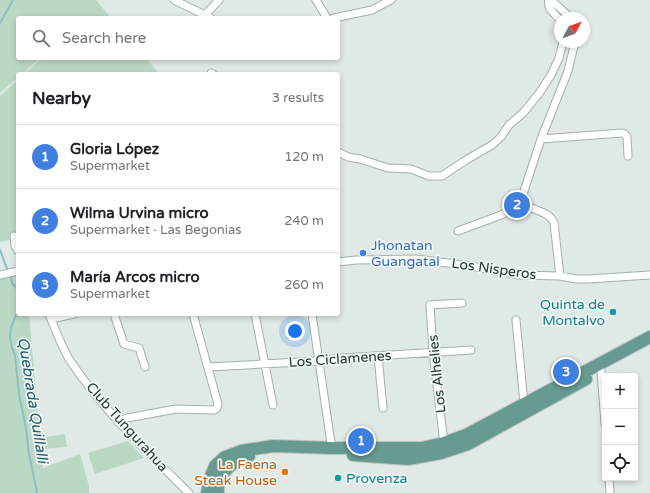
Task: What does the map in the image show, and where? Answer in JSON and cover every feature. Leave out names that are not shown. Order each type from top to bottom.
[{"type":"main road","points":[[207,493],[215,466],[225,457],[241,451],[273,446],[332,450],[408,459],[441,453],[468,444],[605,366],[650,337]]},
{"type":"main road","points":[[218,493],[220,480],[230,466],[248,456],[275,452],[422,448],[444,443],[466,435],[524,403],[650,345]]},
{"type":"street","points":[[174,0],[206,16]]},
{"type":"street","points":[[209,16],[219,0]]},
{"type":"street","points":[[316,0],[326,16]]},
{"type":"street","points":[[340,17],[372,10],[390,0]]},
{"type":"street","points":[[554,13],[549,7],[548,3],[550,0],[565,12]]},
{"type":"street","points":[[340,153],[348,157],[366,160],[388,168],[411,169],[429,176],[442,176],[492,145],[501,137],[540,92],[551,75],[559,58],[562,48]]},
{"type":"street","points":[[524,204],[523,194],[541,139],[568,71],[574,48]]},
{"type":"street","points":[[541,139],[622,133],[627,137],[628,156]]},
{"type":"street","points":[[458,231],[501,215],[524,204]]},
{"type":"street","points":[[524,204],[530,208],[548,214],[552,218],[554,223],[560,276]]},
{"type":"street","points":[[14,236],[16,248]]},
{"type":"street","name":"Los Nisperos","points":[[340,262],[416,259],[471,266],[519,275],[560,276],[588,279],[650,275]]},
{"type":"street","points":[[0,275],[16,271]]},
{"type":"street","name":"Los Alhelies","points":[[444,443],[433,352],[430,305],[462,303]]},
{"type":"street","points":[[115,316],[124,344],[140,348],[145,367]]},
{"type":"street","points":[[118,422],[127,418],[176,409],[214,410],[217,408],[218,404],[194,316]]},
{"type":"street","points":[[255,316],[273,405]]},
{"type":"street","points":[[312,316],[332,450]]},
{"type":"street","name":"Club Tungurahua","points":[[50,317],[68,357],[88,385],[118,422],[189,493]]},
{"type":"street","points":[[516,320],[524,403]]},
{"type":"street","name":"Los Ciclamenes","points":[[208,367],[265,363],[318,362],[342,358],[471,350]]},
{"type":"street","points":[[378,356],[383,408]]},
{"type":"street","points":[[605,366],[605,409]]},
{"type":"street","points":[[609,481],[610,493]]},
{"type":"green space","points":[[0,0],[96,0],[109,16],[16,16],[16,60],[38,60],[24,72],[16,72],[16,79],[0,93]]},
{"type":"green space","points":[[40,60],[148,60],[157,72],[26,72]]},
{"type":"green space","points":[[16,82],[16,238],[0,242],[0,96]]},
{"type":"green space","points":[[16,269],[16,316],[29,316],[40,438],[65,434],[67,447],[42,449],[43,468],[80,454],[89,486],[89,493],[0,493],[0,273]]},
{"type":"green space","points":[[128,441],[144,458],[95,474],[88,453]]},
{"type":"waterway","name":"Quebrada Quillalli","points":[[0,23],[13,0]]},
{"type":"waterway","name":"Quebrada Quillalli","points":[[0,250],[8,271]]},
{"type":"waterway","name":"Quebrada Quillalli","points":[[10,275],[12,283],[16,288]]},
{"type":"waterway","name":"Quebrada Quillalli","points":[[16,316],[11,327],[10,337],[15,355],[19,394],[37,493]]},
{"type":"place","name":"Wilma Urvina micro","points":[[517,205]]},
{"type":"place","name":"Jhonatan Guangatal","points":[[363,253]]},
{"type":"place","name":"Quinta de Montalvo","points":[[613,312]]},
{"type":"place","name":"María Arcos micro","points":[[566,372]]},
{"type":"place","name":"Gloria López","points":[[361,441]]},
{"type":"place","name":"La Faena Steak House","points":[[285,472]]},
{"type":"place","name":"Provenza","points":[[338,478]]}]
